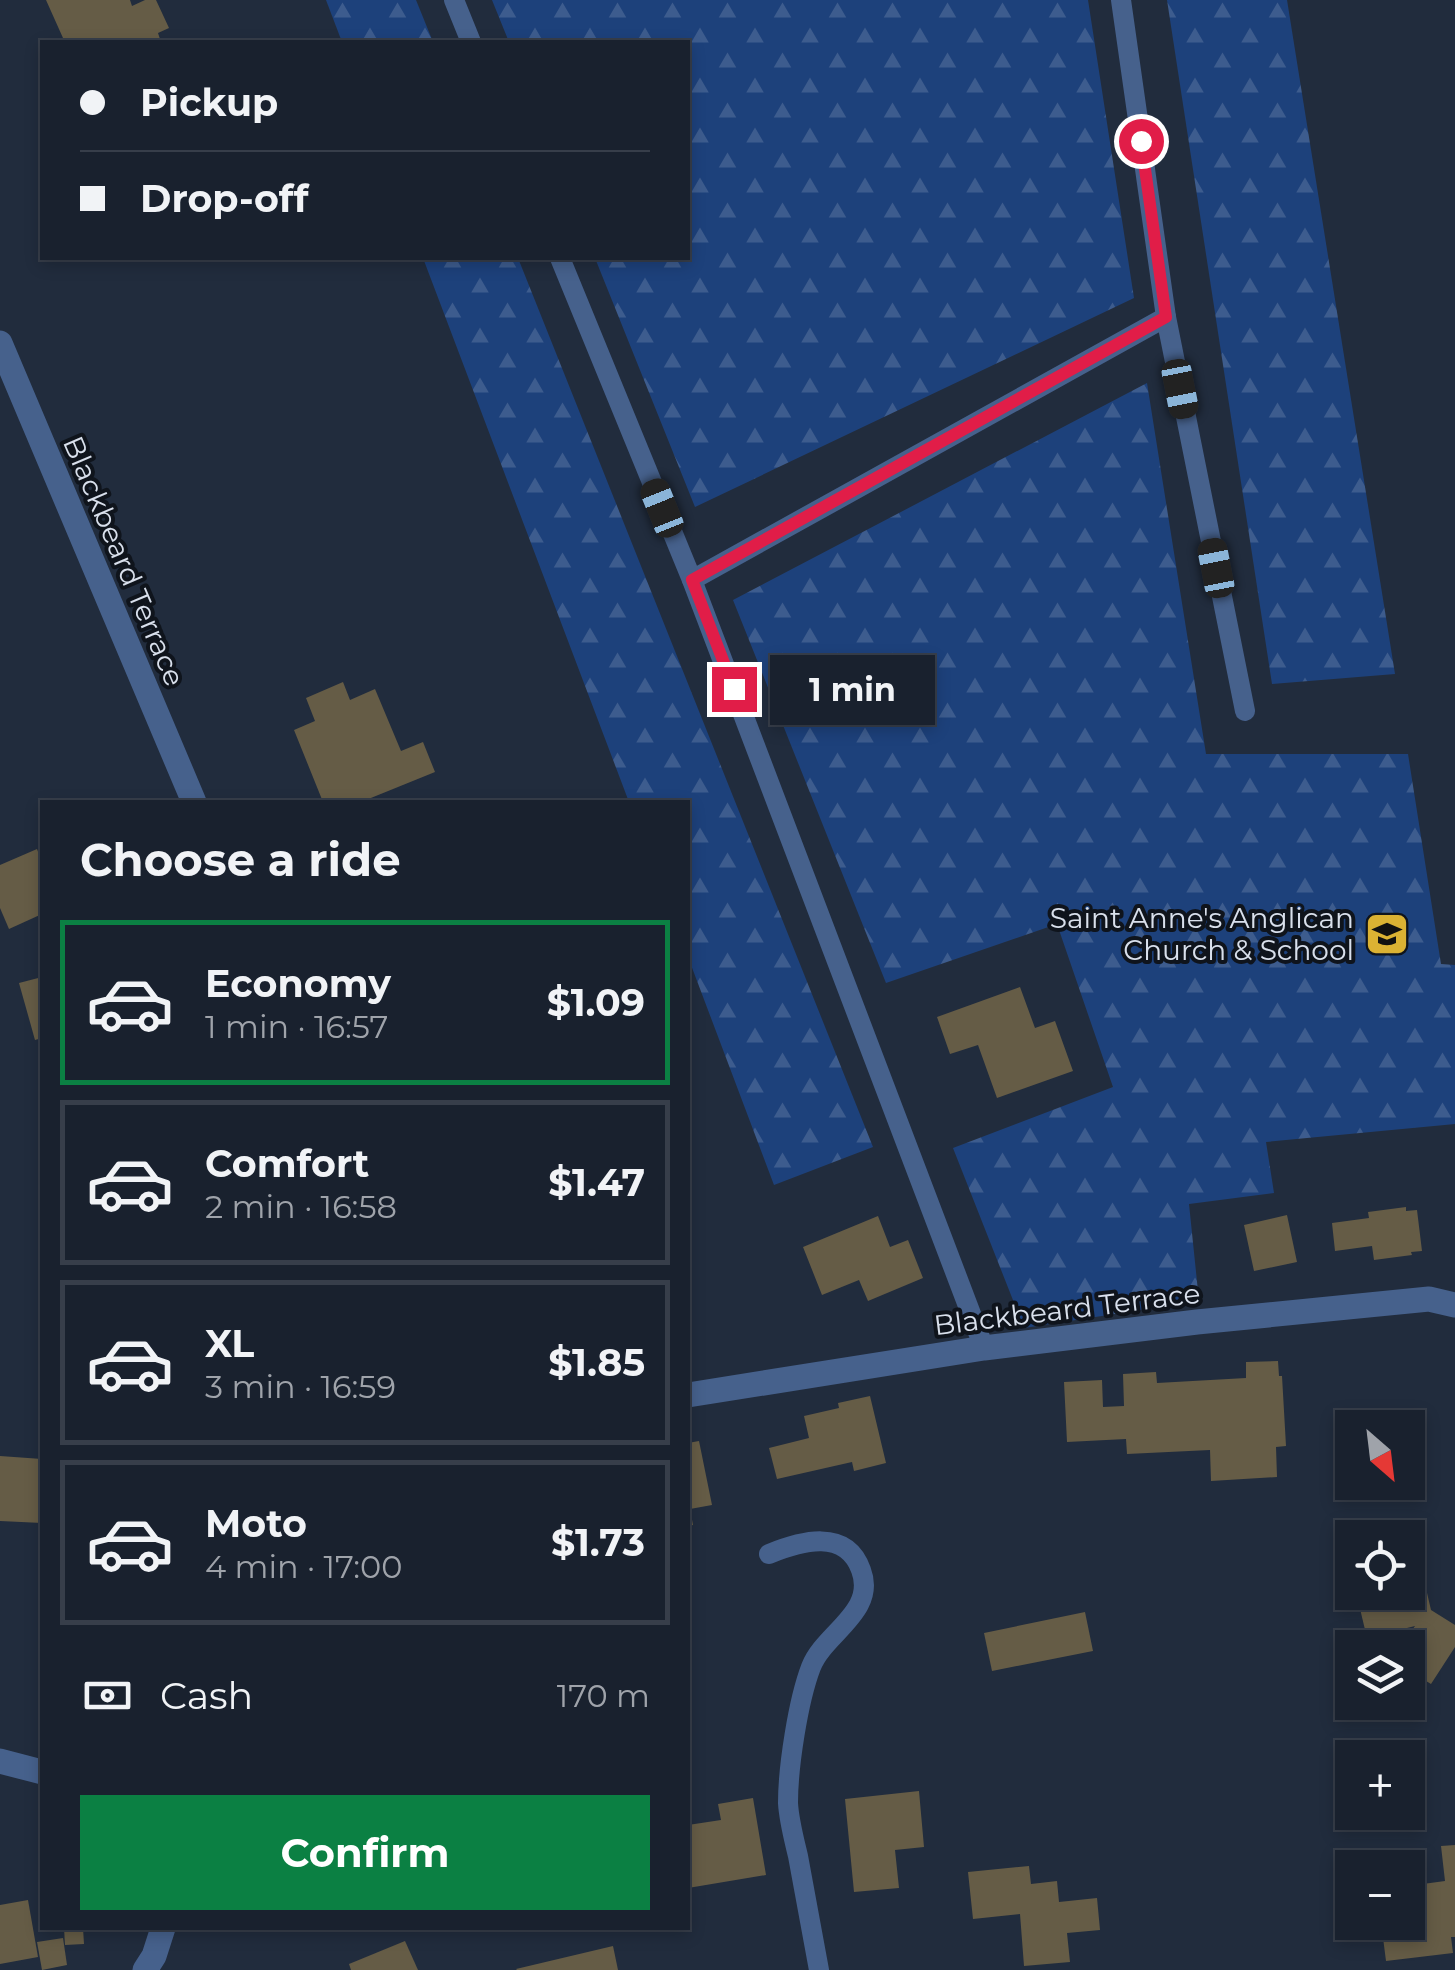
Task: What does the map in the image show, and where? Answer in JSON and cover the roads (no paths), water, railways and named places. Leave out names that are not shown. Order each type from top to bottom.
[{"type":"street","name":"Blackbeard Terrace","points":[[0,343],[193,800]]},
{"type":"street","name":"Blackbeard Terrace","points":[[690,1396],[984,1348],[1197,1322],[1429,1299],[1455,1305]]},
{"type":"street","points":[[0,1761],[40,1771]]},
{"type":"street","points":[[145,1970],[162,1930]]},
{"type":"lane","points":[[454,0],[471,40]]},
{"type":"lane","points":[[1121,0],[1166,317],[1245,711]]},
{"type":"lane","points":[[561,260],[692,580],[984,1348]]},
{"type":"lane","points":[[692,580],[1166,317]]},
{"type":"lane","points":[[769,1554],[799,1542],[824,1540],[852,1552],[862,1572],[865,1592],[857,1610],[812,1664],[795,1730],[788,1805],[819,1970]]},
{"type":"place","name":"Saint Anne's Anglican Church & School","points":[[1387,934]]}]
